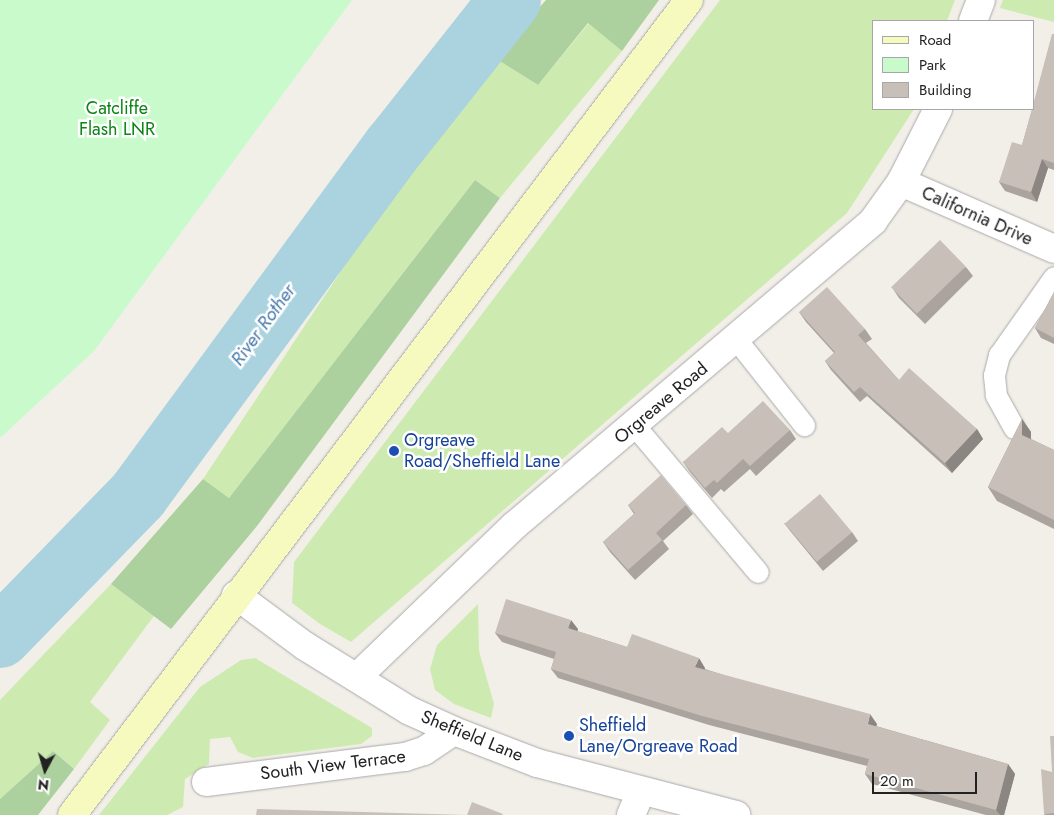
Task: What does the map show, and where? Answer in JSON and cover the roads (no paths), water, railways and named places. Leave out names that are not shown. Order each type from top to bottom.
[{"type":"main road","points":[[72,815],[236,595],[689,0]]},
{"type":"street","points":[[972,20],[981,0]]},
{"type":"street","name":"Orgreave Road","points":[[357,678],[515,525],[873,221],[901,182],[937,110]]},
{"type":"street","name":"California Drive","points":[[901,182],[1054,249]]},
{"type":"street","name":"Sheffield Lane","points":[[236,595],[304,646],[410,710],[454,731],[636,803],[736,815]]},
{"type":"street","name":"South View Terrace","points":[[206,782],[405,757],[424,751],[454,731]]},
{"type":"lane","points":[[1014,428],[996,395],[994,375],[999,355],[1054,276]]},
{"type":"lane","points":[[736,339],[804,425]]},
{"type":"lane","points":[[634,425],[712,512],[758,572]]},
{"type":"waterway","name":"River Rother","points":[[0,637],[138,495],[394,147],[510,0]]},
{"type":"place","name":"Orgreave Road/Sheffield Lane","points":[[394,451]]},
{"type":"place","name":"Sheffield Lane/Orgreave Road","points":[[569,736]]},
{"type":"park label","name":"Catcliffe Flash LNR","points":[[117,119]]}]
